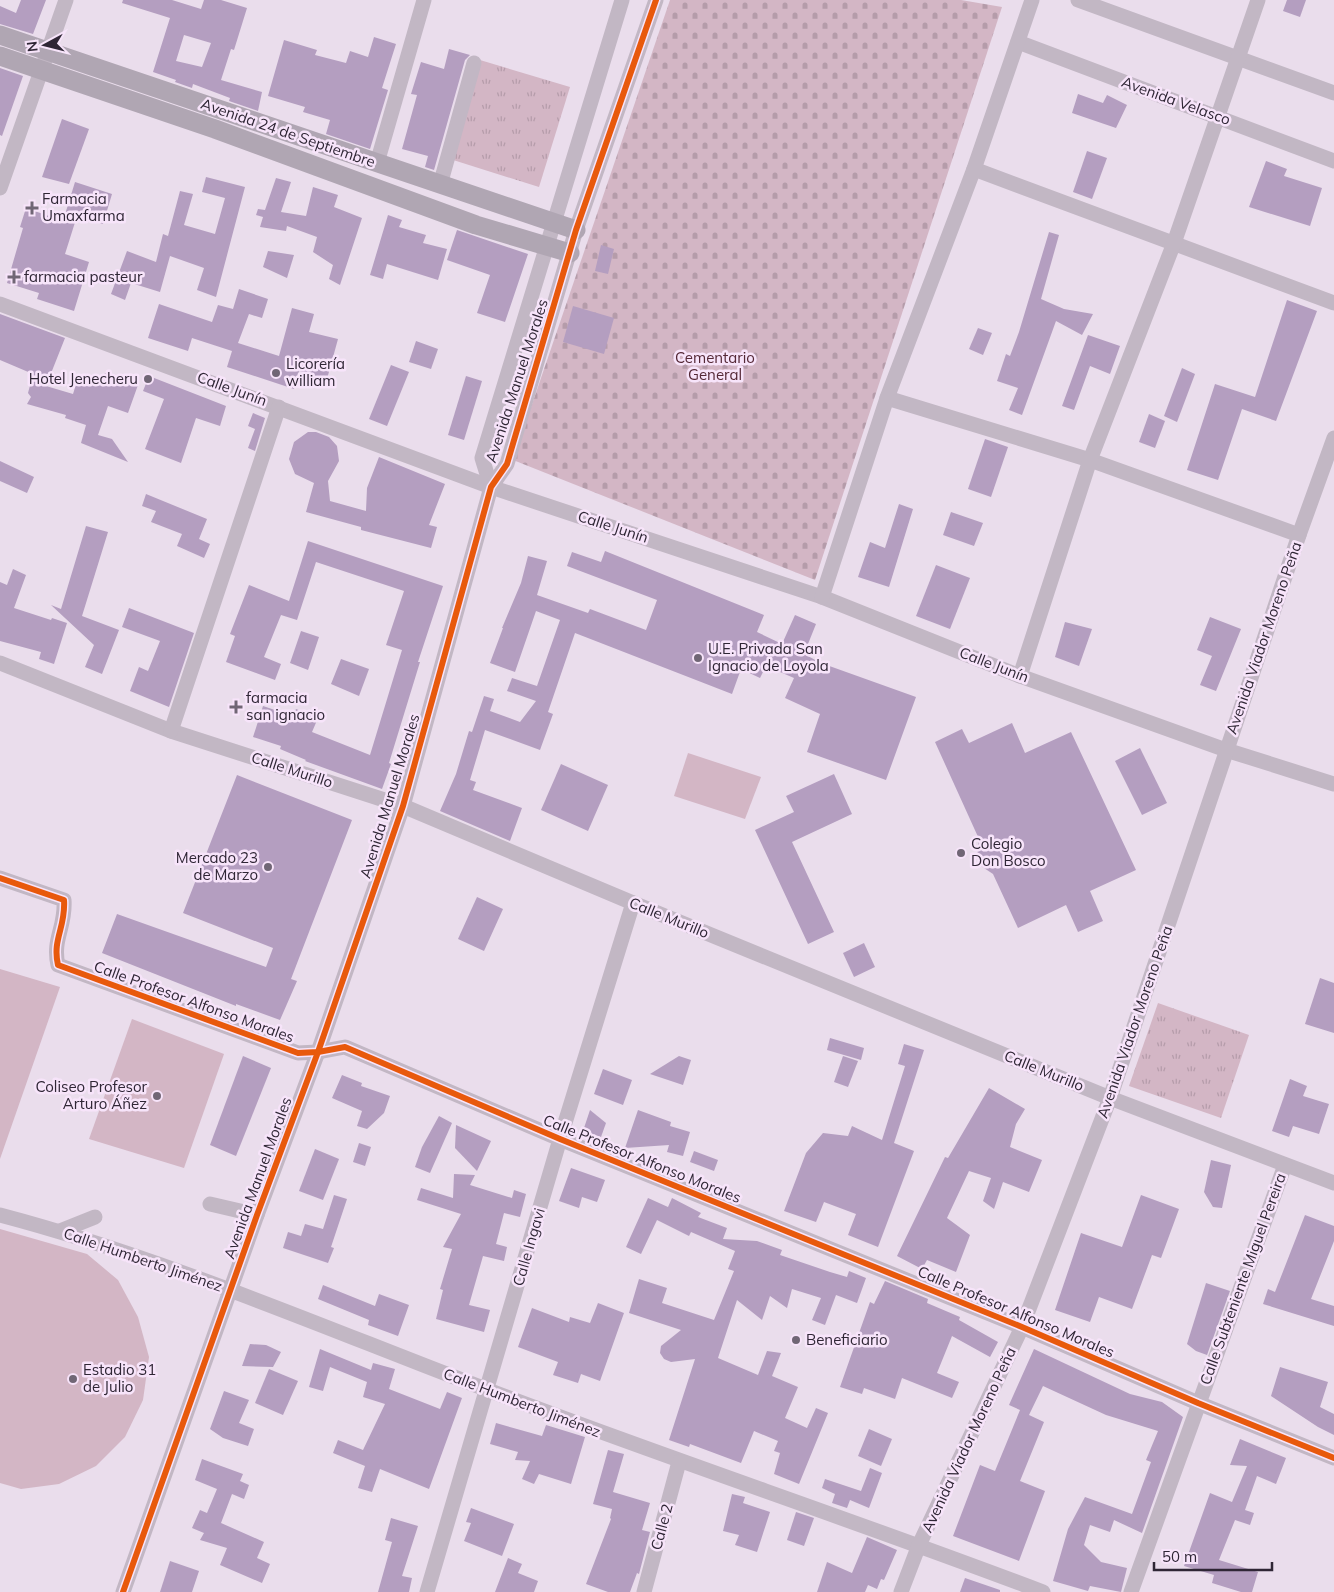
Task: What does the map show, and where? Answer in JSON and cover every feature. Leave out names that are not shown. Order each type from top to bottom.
[{"type":"main road","name":"Avenida 24 de Septiembre","points":[[0,35],[576,230]]},
{"type":"main road","name":"Avenida 24 de Septiembre","points":[[0,56],[216,129],[476,226],[570,253]]},
{"type":"street","points":[[0,188],[66,0]]},
{"type":"street","points":[[377,163],[424,0]]},
{"type":"street","name":"Avenida Manuel Morales","points":[[491,486],[482,458],[622,0]]},
{"type":"street","name":"Avenida Manuel Morales","points":[[123,1592],[257,1215],[318,1052],[403,806],[491,486],[507,464],[576,230],[656,0]]},
{"type":"street","points":[[822,597],[887,398],[974,169],[1032,0]]},
{"type":"street","points":[[1078,0],[1334,93]]},
{"type":"street","points":[[1020,676],[1090,460],[1174,243],[1258,0]]},
{"type":"street","name":"Avenida Velasco","points":[[1018,42],[1218,118],[1270,135],[1334,161]]},
{"type":"street","points":[[440,185],[474,63]]},
{"type":"street","points":[[974,169],[1334,302]]},
{"type":"street","name":"Calle Junín","points":[[0,304],[491,486],[822,597],[1020,676],[1226,750],[1334,784]]},
{"type":"street","points":[[887,398],[1090,460],[1299,535]]},
{"type":"street","points":[[171,731],[280,407]]},
{"type":"street","name":"Avenida Viador Moreno Peña","points":[[901,1592],[919,1545],[1022,1327],[1110,1098],[1226,750],[1334,438]]},
{"type":"street","name":"Calle Murillo","points":[[0,663],[171,731],[403,806],[633,903],[1110,1098],[1334,1183]]},
{"type":"street","name":"Calle Profesor Alfonso Morales","points":[[0,878],[64,900],[65,915],[55,950],[58,966],[298,1053],[318,1052],[345,1047],[560,1139],[1022,1327],[1198,1403],[1334,1458]]},
{"type":"street","name":"Calle Ingavi","points":[[428,1592],[560,1139],[633,903]]},
{"type":"street","name":"Calle Subteniente Miguel Pereira","points":[[1131,1592],[1285,1165]]},
{"type":"street","points":[[210,1204],[257,1215]]},
{"type":"street","name":"Calle Humberto Jiménez","points":[[0,1215],[60,1231],[230,1291],[679,1462],[919,1545],[1044,1592]]},
{"type":"street","points":[[60,1231],[96,1217]]},
{"type":"street","name":"Calle 2","points":[[644,1592],[679,1462]]},
{"type":"green space","name":"Cementario General","points":[[670,0],[961,0],[1002,7],[815,580],[513,460]]},
{"type":"green space","points":[[480,60],[570,87],[539,187],[450,159]]},
{"type":"green space","points":[[688,753],[761,777],[745,819],[674,796]]},
{"type":"green space","points":[[0,969],[60,987],[0,1159]]},
{"type":"green space","points":[[1158,1003],[1249,1035],[1221,1118],[1129,1086]]},
{"type":"green space","name":"Coliseo Profesor Arturo Áñez","points":[[132,1019],[224,1054],[184,1168],[89,1139]]},
{"type":"green space","name":"Estadio 31 de Julio","points":[[0,1229],[87,1254],[118,1280],[138,1317],[149,1357],[143,1400],[125,1437],[96,1466],[59,1484],[21,1489],[0,1483]]},
{"type":"building","points":[[21,0],[46,0],[33,34],[0,24],[0,6],[16,13]]},
{"type":"building","points":[[123,0],[172,0],[201,9],[204,0],[221,0],[247,8],[234,50],[231,49],[221,80],[262,92],[258,111],[229,101],[230,98],[193,84],[192,88],[153,72],[170,18],[122,3]],"holes":[[[184,35],[211,43],[202,67],[176,61]]]},
{"type":"building","points":[[1287,0],[1306,0],[1300,17],[1283,11]]},
{"type":"building","points":[[374,37],[396,44],[382,88],[388,90],[370,149],[326,134],[330,120],[303,112],[305,107],[268,96],[284,40],[317,50],[315,55],[346,63],[350,51],[368,57]]},
{"type":"building","points":[[449,49],[470,55],[465,60],[434,170],[425,167],[428,156],[402,149],[417,95],[411,94],[421,62],[444,69]]},
{"type":"building","points":[[0,68],[23,76],[2,136],[0,135]]},
{"type":"building","points":[[1078,94],[1103,103],[1107,95],[1127,105],[1116,128],[1072,113]]},
{"type":"building","points":[[62,119],[89,129],[69,184],[42,177]]},
{"type":"building","points":[[1087,151],[1107,158],[1092,199],[1073,192]]},
{"type":"building","points":[[1266,161],[1287,169],[1284,176],[1322,188],[1310,226],[1249,207]]},
{"type":"building","points":[[206,177],[245,187],[216,297],[197,290],[204,268],[170,256],[160,292],[131,283],[125,300],[111,294],[127,251],[156,262],[163,234],[168,236],[180,191],[193,194],[184,225],[215,234],[225,198],[202,192]]},
{"type":"building","points":[[276,178],[291,182],[281,212],[306,216],[313,187],[338,195],[334,207],[362,218],[340,285],[329,279],[333,265],[313,252],[317,237],[287,226],[286,231],[260,227],[263,217],[256,215],[258,209],[265,210]]},
{"type":"building","points":[[75,182],[112,194],[103,224],[77,216],[65,254],[89,262],[74,311],[37,299],[39,293],[7,283],[23,228],[20,227],[26,208],[63,221]]},
{"type":"building","points":[[388,215],[402,220],[399,227],[426,235],[423,243],[447,249],[438,280],[387,264],[383,279],[370,275]]},
{"type":"building","points":[[457,230],[528,254],[505,322],[477,313],[490,275],[447,260]]},
{"type":"building","points":[[1049,232],[1059,235],[1041,299],[1064,309],[1093,314],[1082,335],[1056,321],[1022,415],[1009,410],[1018,388],[997,381],[1006,354],[1010,356],[1019,332]]},
{"type":"building","points":[[601,245],[614,249],[608,274],[595,271]]},
{"type":"building","points":[[268,251],[294,255],[287,278],[263,267]]},
{"type":"building","points":[[239,289],[268,299],[262,318],[249,314],[238,343],[279,356],[292,308],[314,314],[309,332],[338,339],[327,379],[299,371],[294,389],[227,367],[232,351],[192,338],[188,351],[148,338],[159,304],[212,322],[218,305],[233,309]]},
{"type":"building","points":[[1287,300],[1317,311],[1276,421],[1242,409],[1218,480],[1187,470],[1215,384],[1255,397]]},
{"type":"building","points":[[573,306],[614,318],[604,354],[563,342]]},
{"type":"building","points":[[0,314],[65,338],[46,386],[73,394],[79,375],[101,383],[105,373],[138,385],[128,413],[108,406],[98,435],[112,439],[128,462],[81,443],[86,425],[65,418],[66,415],[27,404],[31,397],[28,393],[33,374],[0,360]]},
{"type":"building","points":[[978,328],[992,333],[983,355],[969,349]]},
{"type":"building","points":[[1088,335],[1120,346],[1110,374],[1090,366],[1074,410],[1062,406]]},
{"type":"building","points":[[416,341],[438,349],[431,369],[409,362]]},
{"type":"building","points":[[391,365],[409,372],[387,426],[369,419]]},
{"type":"building","points":[[1182,368],[1195,374],[1177,422],[1164,416]]},
{"type":"building","points":[[149,376],[226,406],[220,426],[196,418],[181,463],[145,449],[164,399],[143,391]]},
{"type":"building","points":[[466,376],[482,381],[464,440],[448,435]]},
{"type":"building","points":[[253,413],[265,418],[255,451],[248,448],[255,429],[248,426]]},
{"type":"building","points":[[1149,414],[1165,421],[1155,448],[1139,442]]},
{"type":"building","points":[[308,432],[316,432],[329,437],[337,446],[339,461],[328,481],[330,501],[366,511],[367,488],[379,457],[445,484],[429,525],[437,527],[431,548],[361,530],[361,527],[306,512],[314,483],[295,474],[289,459],[294,442]]},
{"type":"building","points":[[985,439],[1008,447],[991,497],[968,489]]},
{"type":"building","points":[[0,461],[34,477],[27,493],[0,481]]},
{"type":"building","points":[[146,494],[207,519],[199,539],[210,544],[204,558],[177,546],[182,534],[151,522],[156,511],[142,506]]},
{"type":"building","points":[[899,504],[913,509],[889,587],[858,577],[870,542],[885,548]]},
{"type":"building","points":[[951,512],[983,523],[974,546],[943,535]]},
{"type":"building","points":[[86,526],[108,532],[82,616],[119,630],[102,674],[85,667],[94,645],[51,605],[61,609]]},
{"type":"building","points":[[308,541],[443,586],[418,662],[420,662],[382,789],[305,761],[280,749],[281,746],[253,737],[263,706],[293,716],[296,709],[318,718],[312,732],[370,755],[402,650],[386,645],[404,591],[316,562],[297,620],[281,615],[264,657],[281,664],[275,680],[226,662],[235,636],[230,634],[249,585],[289,601]]},
{"type":"building","points":[[605,551],[764,615],[757,632],[782,644],[795,615],[816,624],[804,654],[821,663],[916,697],[886,780],[807,752],[820,714],[785,698],[794,678],[766,666],[760,678],[741,669],[732,694],[575,633],[548,712],[553,714],[540,750],[485,730],[470,780],[476,782],[473,790],[522,808],[510,841],[440,811],[456,774],[469,731],[472,732],[484,696],[494,699],[490,711],[520,722],[536,701],[507,691],[512,678],[537,686],[560,620],[536,611],[515,672],[490,663],[521,583],[528,556],[547,561],[537,595],[588,613],[590,609],[646,630],[657,600],[567,566],[572,552],[601,562]]},
{"type":"building","points":[[936,565],[970,578],[950,629],[916,616]]},
{"type":"building","points":[[13,569],[26,575],[14,608],[67,623],[54,664],[39,659],[41,652],[0,641],[0,582],[7,585]]},
{"type":"building","points":[[129,608],[194,633],[169,707],[130,691],[139,667],[148,671],[160,641],[122,627]]},
{"type":"building","points":[[1210,617],[1241,629],[1216,691],[1200,685],[1212,656],[1197,650]]},
{"type":"building","points":[[1065,622],[1092,629],[1079,666],[1055,657]]},
{"type":"building","points":[[301,631],[319,637],[308,670],[290,663]]},
{"type":"building","points":[[341,659],[369,669],[359,696],[331,684]]},
{"type":"building","points":[[1012,723],[1025,753],[1071,732],[1136,870],[1090,891],[1103,921],[1078,932],[1066,905],[1018,928],[993,874],[981,866],[977,857],[979,839],[935,742],[962,729],[969,743]]},
{"type":"building","points":[[1140,748],[1167,803],[1142,815],[1115,761]]},
{"type":"building","points":[[561,764],[608,785],[588,831],[541,810]]},
{"type":"building","points":[[834,774],[852,814],[792,842],[834,932],[808,944],[755,830],[794,812],[786,796]]},
{"type":"building","name":"Mercado 23 de Marzo","points":[[237,775],[352,820],[291,979],[297,981],[280,1020],[236,1004],[236,1006],[102,953],[117,914],[266,967],[273,948],[183,913]]},
{"type":"building","points":[[477,897],[503,909],[484,951],[458,939]]},
{"type":"building","points":[[864,943],[875,967],[854,977],[843,953]]},
{"type":"building","points":[[1320,978],[1334,983],[1334,1033],[1305,1024]]},
{"type":"building","points":[[830,1038],[864,1048],[861,1060],[827,1050]]},
{"type":"building","points":[[904,1044],[924,1050],[894,1143],[914,1151],[878,1247],[848,1235],[856,1214],[824,1202],[816,1222],[784,1211],[806,1153],[823,1133],[848,1136],[852,1126],[882,1140],[905,1066],[898,1064]]},
{"type":"building","points":[[243,1056],[271,1068],[236,1156],[210,1145]]},
{"type":"building","points":[[679,1056],[691,1060],[683,1085],[650,1074]]},
{"type":"building","points":[[843,1056],[858,1061],[848,1087],[834,1082]]},
{"type":"building","points":[[603,1069],[632,1080],[623,1105],[594,1094]]},
{"type":"building","points":[[342,1075],[362,1083],[361,1086],[390,1096],[384,1113],[367,1129],[357,1126],[362,1111],[332,1098]]},
{"type":"building","points":[[1290,1079],[1307,1086],[1303,1096],[1329,1104],[1319,1134],[1293,1126],[1289,1137],[1272,1131]]},
{"type":"building","points":[[989,1088],[1025,1109],[1016,1124],[1010,1147],[1042,1160],[1029,1192],[1003,1182],[994,1209],[983,1201],[991,1178],[969,1171],[947,1218],[970,1235],[956,1272],[927,1260],[922,1269],[897,1256],[945,1157],[948,1158]]},
{"type":"building","points":[[590,1110],[606,1123],[601,1137],[583,1131]]},
{"type":"building","points":[[638,1110],[671,1122],[670,1126],[690,1132],[683,1156],[667,1152],[669,1145],[625,1148]]},
{"type":"building","points":[[439,1116],[452,1123],[430,1173],[415,1167],[422,1147]]},
{"type":"building","points":[[456,1125],[491,1141],[477,1171],[455,1148]]},
{"type":"building","points":[[359,1143],[371,1147],[365,1166],[353,1162]]},
{"type":"building","points":[[315,1149],[339,1159],[323,1200],[299,1191]]},
{"type":"building","points":[[694,1151],[718,1160],[714,1171],[690,1162]]},
{"type":"building","points":[[1211,1160],[1231,1165],[1222,1208],[1213,1207],[1204,1192]]},
{"type":"building","points":[[571,1168],[605,1180],[597,1202],[582,1197],[579,1208],[559,1201]]},
{"type":"building","points":[[454,1174],[475,1175],[470,1185],[512,1198],[514,1190],[526,1194],[520,1217],[504,1213],[496,1244],[507,1247],[504,1261],[483,1256],[469,1305],[490,1310],[484,1332],[436,1319],[443,1290],[440,1289],[452,1249],[443,1247],[461,1214],[417,1200],[421,1188],[453,1198]]},
{"type":"building","points":[[334,1195],[347,1199],[331,1247],[334,1248],[328,1263],[283,1248],[288,1232],[301,1236],[305,1224],[323,1229]]},
{"type":"building","points":[[1141,1195],[1179,1209],[1161,1258],[1152,1255],[1132,1309],[1099,1297],[1090,1322],[1055,1310],[1081,1233],[1122,1247]]},
{"type":"building","points":[[648,1198],[668,1207],[672,1198],[701,1213],[698,1217],[727,1228],[723,1239],[757,1241],[782,1250],[780,1255],[830,1272],[847,1277],[849,1271],[866,1278],[857,1303],[836,1295],[825,1325],[812,1320],[821,1298],[792,1289],[787,1308],[770,1296],[762,1320],[737,1300],[718,1358],[758,1375],[767,1351],[781,1353],[772,1376],[798,1387],[785,1418],[807,1428],[816,1408],[828,1413],[799,1484],[774,1474],[780,1453],[774,1451],[778,1441],[754,1431],[741,1463],[690,1444],[689,1447],[669,1440],[695,1359],[671,1362],[664,1359],[660,1353],[661,1346],[681,1330],[629,1313],[639,1279],[667,1288],[662,1303],[714,1320],[734,1271],[728,1269],[735,1251],[691,1232],[689,1236],[657,1220],[641,1254],[626,1247]]},
{"type":"building","points":[[1305,1215],[1334,1226],[1334,1241],[1311,1299],[1334,1306],[1334,1326],[1263,1304],[1268,1289],[1275,1292]]},
{"type":"building","points":[[885,1281],[928,1299],[927,1303],[960,1317],[959,1320],[998,1342],[990,1357],[952,1336],[937,1373],[959,1382],[952,1398],[902,1378],[895,1399],[864,1388],[862,1394],[840,1387],[870,1302],[874,1304]]},
{"type":"building","points":[[1206,1283],[1230,1291],[1207,1355],[1196,1351],[1187,1344]]},
{"type":"building","points":[[323,1285],[375,1306],[379,1294],[409,1305],[398,1336],[368,1325],[369,1320],[318,1299]]},
{"type":"building","points":[[598,1303],[624,1313],[600,1381],[581,1374],[578,1383],[553,1375],[558,1362],[518,1347],[532,1308],[569,1322],[570,1317],[590,1323]]},
{"type":"building","points":[[250,1344],[266,1345],[281,1352],[273,1367],[242,1366]]},
{"type":"building","points":[[320,1349],[371,1370],[373,1363],[395,1369],[389,1389],[440,1409],[447,1392],[462,1398],[429,1489],[380,1469],[372,1492],[358,1488],[365,1466],[333,1453],[338,1440],[363,1450],[385,1404],[363,1397],[367,1382],[330,1367],[323,1391],[309,1387]]},
{"type":"building","points":[[1034,1349],[1130,1394],[1162,1402],[1183,1417],[1142,1533],[1114,1520],[1110,1532],[1090,1525],[1084,1545],[1101,1562],[1127,1568],[1121,1592],[1090,1586],[1088,1591],[1053,1581],[1068,1529],[1085,1497],[1132,1514],[1151,1462],[1146,1460],[1158,1431],[1106,1415],[1043,1386],[1029,1415],[1044,1422],[1020,1481],[1045,1491],[1019,1561],[953,1536],[980,1465],[995,1471],[1020,1410],[1009,1405]]},
{"type":"building","points":[[1280,1367],[1328,1382],[1320,1407],[1334,1414],[1334,1435],[1318,1427],[1271,1396]]},
{"type":"building","points":[[269,1369],[298,1381],[283,1415],[255,1403]]},
{"type":"building","points":[[224,1391],[249,1400],[239,1423],[254,1429],[248,1446],[223,1438],[210,1429]]},
{"type":"building","points":[[496,1423],[542,1436],[546,1425],[585,1437],[571,1484],[539,1474],[534,1484],[522,1479],[530,1461],[515,1460],[518,1452],[490,1444]]},
{"type":"building","points":[[869,1429],[892,1439],[881,1466],[858,1456]]},
{"type":"building","points":[[1240,1439],[1286,1458],[1276,1484],[1257,1476],[1245,1510],[1254,1513],[1250,1525],[1235,1520],[1219,1560],[1258,1572],[1252,1592],[1241,1592],[1212,1583],[1214,1575],[1184,1566],[1210,1493],[1232,1502],[1247,1466],[1230,1465]]},
{"type":"building","points":[[608,1450],[624,1454],[613,1492],[650,1503],[642,1530],[650,1532],[639,1574],[637,1573],[630,1592],[608,1592],[586,1584],[611,1519],[612,1509],[593,1504]]},
{"type":"building","points":[[202,1459],[243,1474],[240,1481],[249,1485],[244,1499],[232,1494],[221,1523],[264,1542],[257,1558],[270,1564],[262,1583],[220,1565],[227,1548],[200,1540],[204,1533],[192,1528],[200,1510],[207,1513],[217,1489],[195,1480]]},
{"type":"building","points":[[870,1468],[882,1473],[869,1508],[850,1500],[847,1508],[832,1503],[835,1494],[822,1488],[825,1479],[861,1491]]},
{"type":"building","points":[[732,1494],[745,1497],[743,1503],[770,1512],[757,1552],[735,1545],[739,1535],[723,1531]]},
{"type":"building","points":[[471,1508],[514,1524],[502,1556],[464,1541],[471,1523],[466,1522]]},
{"type":"building","points":[[796,1512],[814,1518],[804,1546],[787,1540]]},
{"type":"building","points":[[391,1518],[418,1526],[402,1576],[412,1578],[409,1592],[378,1592],[392,1542],[385,1540]]},
{"type":"building","points":[[867,1537],[897,1550],[884,1580],[881,1579],[877,1589],[868,1585],[865,1592],[817,1592],[827,1562],[852,1573]]},
{"type":"building","points":[[508,1558],[522,1564],[518,1573],[538,1581],[534,1592],[495,1592]]},
{"type":"building","points":[[170,1561],[199,1571],[192,1592],[160,1592]]},
{"type":"building","points":[[965,1578],[1000,1590],[1000,1592],[960,1592]]},
{"type":"cycle path","points":[[123,1592],[257,1215],[318,1052],[403,806],[491,487],[507,464],[576,230],[656,0]]},
{"type":"cycle path","points":[[0,878],[64,900],[63,918],[57,948],[58,965],[298,1053],[318,1052],[345,1047],[560,1139],[1022,1327],[1198,1403],[1334,1458]]},
{"type":"place","name":"Farmacia Umaxfarma","points":[[32,208]]},
{"type":"place","name":"farmacia pasteur","points":[[14,277]]},
{"type":"place","name":"Licorería william","points":[[276,373]]},
{"type":"place","name":"Hotel Jenecheru","points":[[148,379]]},
{"type":"place","name":"U.E. Privada San Ignacio de Loyola","points":[[698,658]]},
{"type":"place","name":"farmacia san ignacio","points":[[236,707]]},
{"type":"place","name":"Colegio Don Bosco","points":[[961,853]]},
{"type":"place","name":"Mercado 23 de Marzo","points":[[268,867]]},
{"type":"place","name":"Coliseo Profesor Arturo Áñez","points":[[157,1096]]},
{"type":"place","name":"Beneficiario","points":[[796,1340]]},
{"type":"place","name":"Estadio 31 de Julio","points":[[73,1379]]}]
